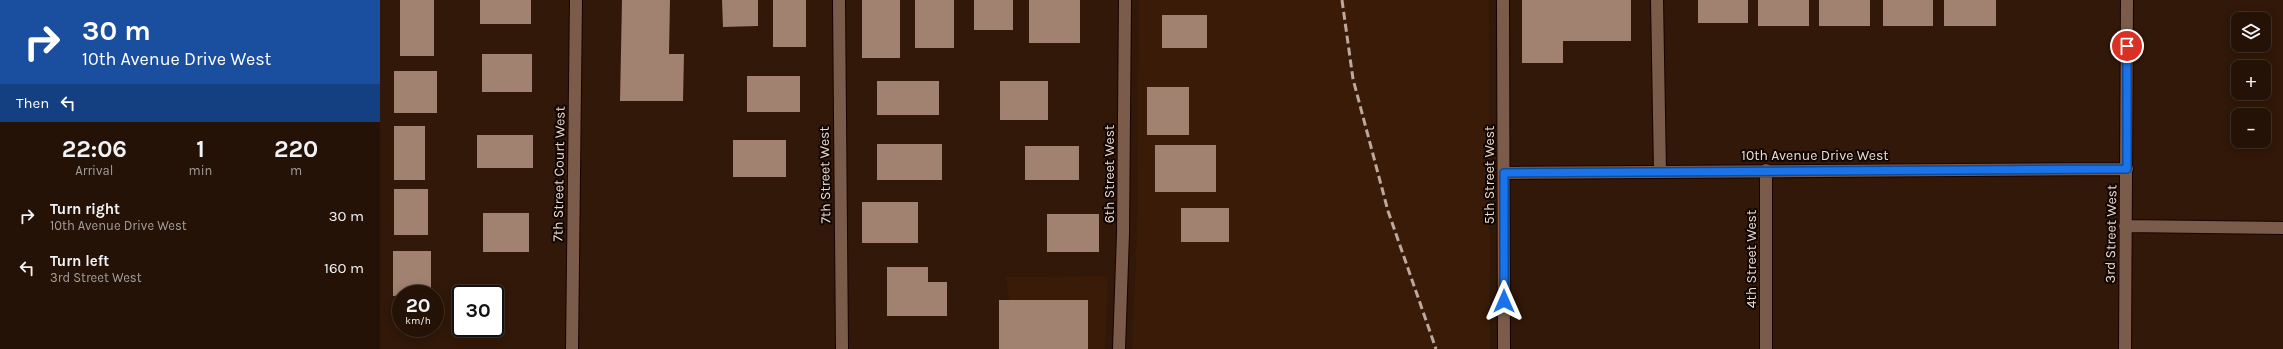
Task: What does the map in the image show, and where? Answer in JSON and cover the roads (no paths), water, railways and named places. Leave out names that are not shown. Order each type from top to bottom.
[{"type":"street","name":"7th Street Court West","points":[[572,349],[576,0]]},
{"type":"street","name":"7th Street West","points":[[839,0],[842,349]]},
{"type":"street","name":"6th Street West","points":[[1118,349],[1123,234],[1125,0]]},
{"type":"street","name":"5th Street West","points":[[1503,0],[1504,349]]},
{"type":"street","points":[[1657,0],[1660,171]]},
{"type":"street","name":"3rd Street West","points":[[2125,349],[2127,0]]},
{"type":"street","name":"10th Avenue Drive West","points":[[1504,173],[1766,170],[2127,169]]},
{"type":"street","name":"4th Street West","points":[[1766,170],[1766,349]]},
{"type":"street","points":[[2125,226],[2283,228]]},
{"type":"railway","points":[[1342,0],[1353,79],[1388,211],[1436,349]]}]
